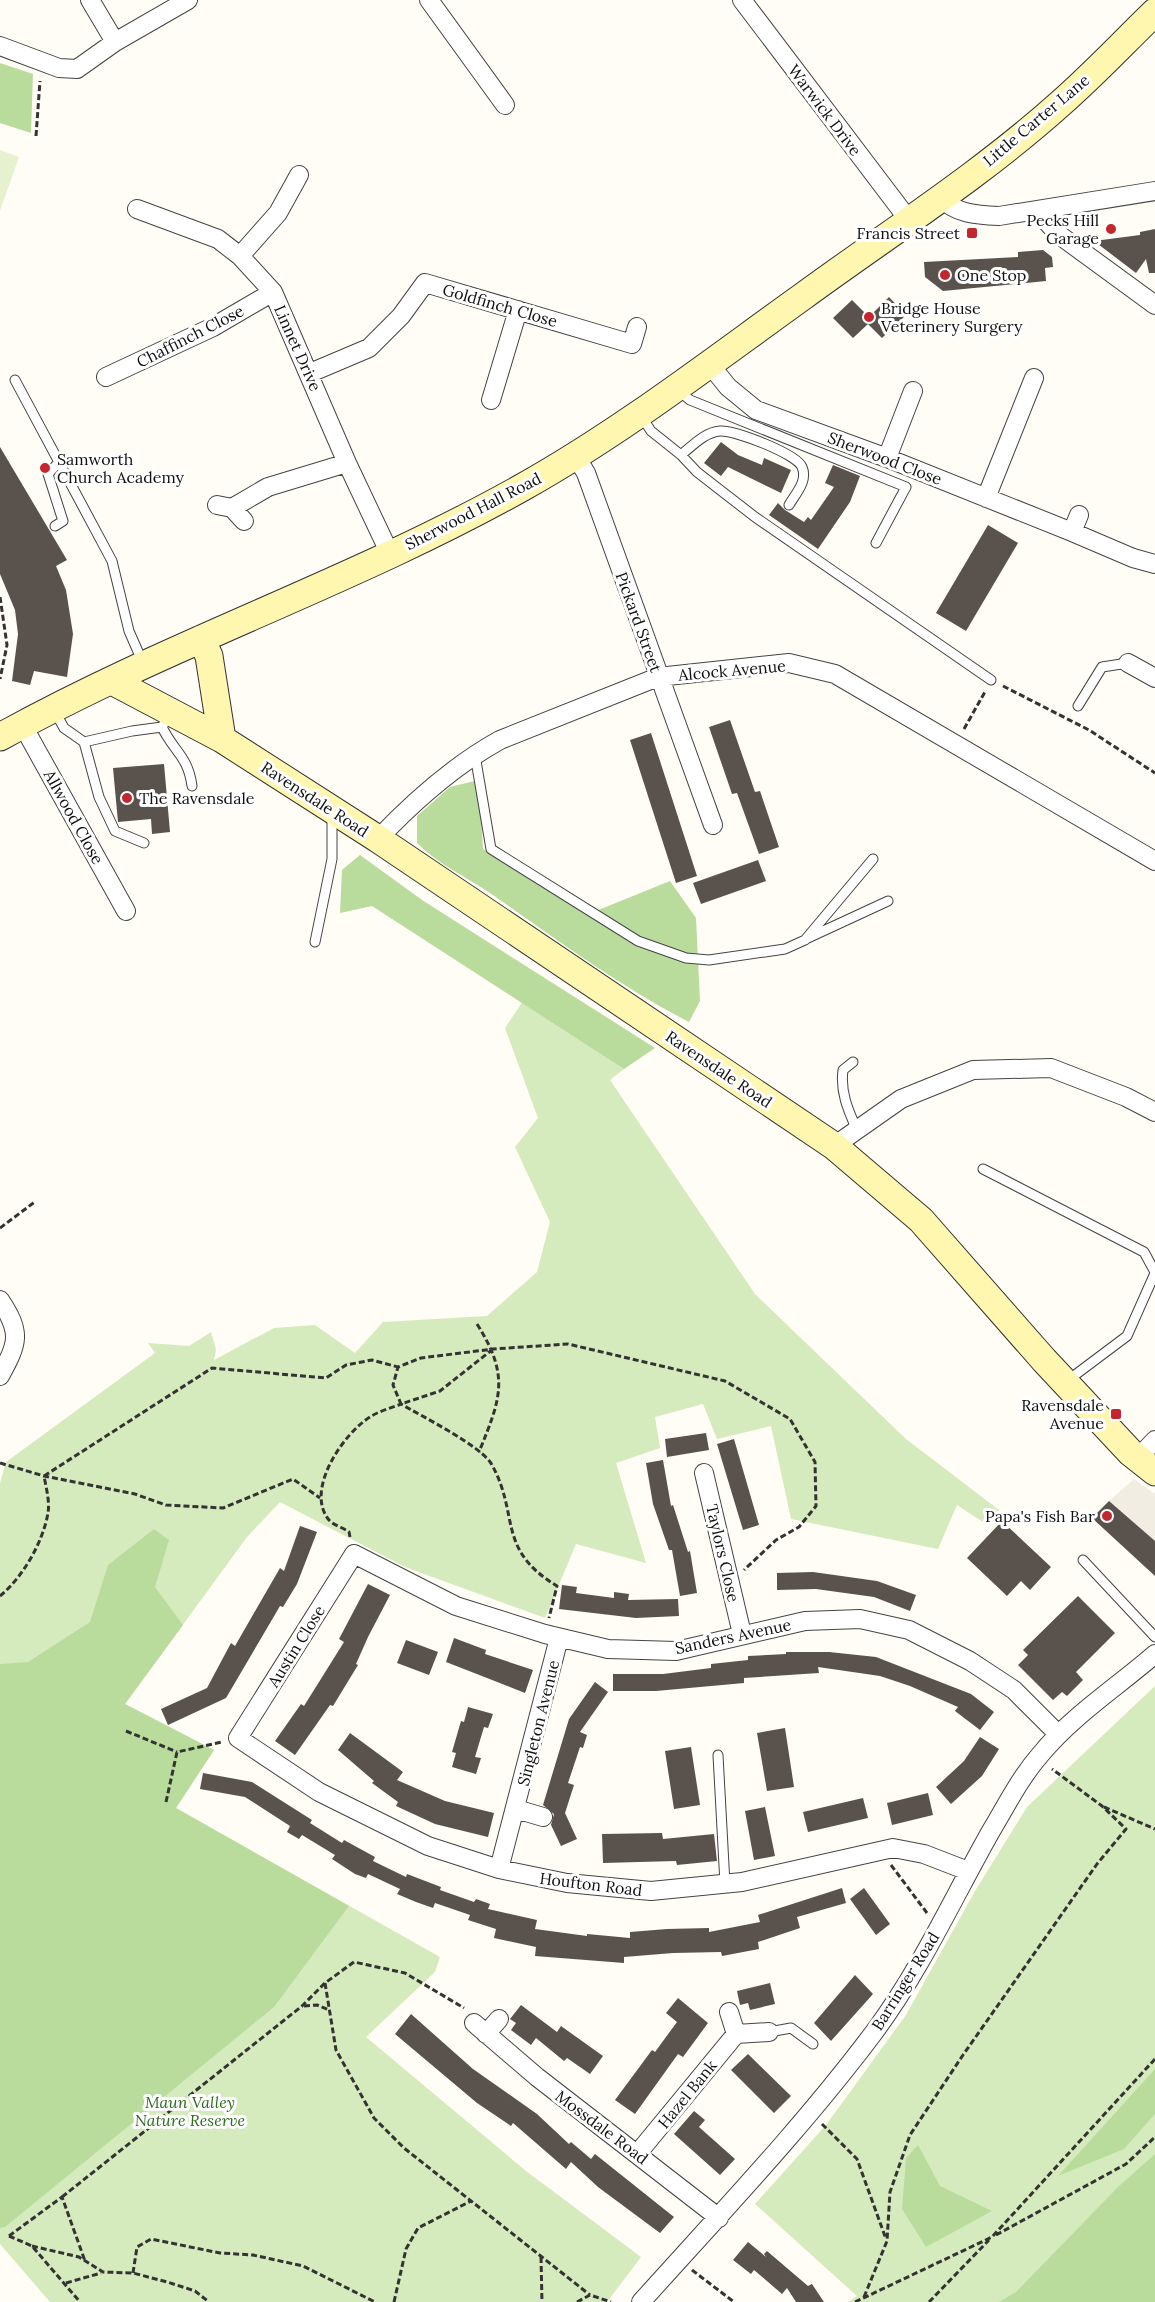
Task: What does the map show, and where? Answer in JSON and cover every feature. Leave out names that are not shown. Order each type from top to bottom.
[{"type":"main road","name":"Little Carter Lane","points":[[908,219],[940,197],[1060,103],[1155,12]]},
{"type":"main road","name":"Sherwood Hall Road","points":[[11,730],[144,665],[390,554],[522,488],[711,366],[908,219]]},
{"type":"main road","points":[[201,639],[209,656],[222,739]]},
{"type":"main road","points":[[144,665],[164,714]]},
{"type":"main road","name":"Ravensdale Road","points":[[112,681],[164,714],[222,739],[378,839],[834,1146],[921,1220],[1065,1383],[1149,1457]]},
{"type":"street","points":[[90,0],[114,42]]},
{"type":"street","points":[[0,46],[59,68],[76,69],[114,42],[188,0]]},
{"type":"street","points":[[429,0],[504,105]]},
{"type":"street","name":"Warwick Drive","points":[[742,0],[908,219]]},
{"type":"street","points":[[240,256],[278,213],[299,175]]},
{"type":"street","points":[[940,197],[949,207],[975,215],[999,216],[1155,191]]},
{"type":"street","name":"Linnet Drive","points":[[137,209],[218,239],[240,256],[273,292],[347,463],[390,554]]},
{"type":"street","points":[[1037,211],[1058,234],[1155,305]]},
{"type":"street","name":"Goldfinch Close","points":[[310,373],[369,348],[400,316],[425,284],[632,344],[637,327]]},
{"type":"street","name":"Chaffinch Close","points":[[106,377],[213,327],[273,292]]},
{"type":"street","points":[[491,399],[518,310]]},
{"type":"street","name":"Sherwood Close","points":[[711,366],[728,387],[756,410],[887,458],[986,498],[1075,523],[1133,558],[1155,564]]},
{"type":"street","points":[[986,498],[1034,378]]},
{"type":"street","points":[[887,458],[913,391]]},
{"type":"street","name":"Pickard Street","points":[[575,455],[586,473],[713,825]]},
{"type":"street","points":[[231,511],[268,487],[347,463]]},
{"type":"street","name":"Alcock Avenue","points":[[378,839],[411,804],[475,754],[500,740],[658,676],[789,663],[835,674],[1155,861]]},
{"type":"street","points":[[1128,663],[1155,678]]},
{"type":"street","name":"Allwood Close","points":[[11,730],[126,911]]},
{"type":"street","points":[[834,1146],[901,1099],[973,1070],[1051,1068],[1126,1096],[1155,1112]]},
{"type":"street","points":[[0,1300],[13,1319],[16,1346],[0,1376]]},
{"type":"street","name":"Taylors Close","points":[[704,1473],[742,1634]]},
{"type":"street","name":"Sanders Avenue","points":[[354,1554],[456,1606],[552,1636],[608,1649],[676,1650],[805,1621],[860,1618],[909,1630],[970,1660],[1014,1690],[1058,1734]]},
{"type":"street","name":"Austin Close","points":[[238,1738],[354,1554]]},
{"type":"street","name":"Singleton Avenue","points":[[499,1869],[516,1809],[552,1636]]},
{"type":"street","name":"Barringer Road","points":[[641,2302],[719,2218],[810,2113],[875,2031],[908,1983],[1008,1801],[1038,1757],[1058,1734],[1155,1654]]},
{"type":"street","name":"Houfton Road","points":[[238,1738],[319,1792],[428,1846],[499,1869],[567,1883],[651,1891],[725,1884],[893,1848],[924,1854],[968,1871]]},
{"type":"street","name":"Singleton Avenue","points":[[516,1809],[543,1817]]},
{"type":"street","points":[[729,2012],[736,2034],[769,2031]]},
{"type":"street","points":[[480,2029],[500,2019]]},
{"type":"street","name":"Mossdale Road","points":[[480,2029],[537,2077],[719,2218]]},
{"type":"street","name":"Hazel Bank","points":[[638,2153],[736,2034]]},
{"type":"lane","points":[[15,380],[112,561],[129,631],[144,665]]},
{"type":"lane","points":[[677,389],[690,400],[906,487],[899,504],[876,543]]},
{"type":"lane","points":[[639,414],[651,431],[681,455],[697,472],[755,517],[991,680]]},
{"type":"lane","points":[[681,455],[704,437],[718,431],[731,432],[794,457],[802,467],[804,481],[789,505]]},
{"type":"lane","points":[[55,526],[63,521],[48,474],[59,462]]},
{"type":"lane","points":[[1078,706],[1102,667],[1128,663]]},
{"type":"lane","points":[[54,710],[64,728],[84,742],[99,797],[115,831],[144,843]]},
{"type":"lane","points":[[84,742],[132,731],[164,714],[171,747],[183,757],[189,768],[192,786]]},
{"type":"lane","points":[[475,754],[491,849],[638,941],[687,958],[710,960],[785,950],[888,901]]},
{"type":"lane","points":[[315,942],[332,859],[332,810]]},
{"type":"lane","points":[[805,939],[873,859]]},
{"type":"lane","points":[[853,1062],[843,1070],[842,1077],[846,1106],[857,1130]]},
{"type":"lane","points":[[983,1169],[1144,1252],[1155,1272],[1127,1336],[1065,1383]]},
{"type":"lane","points":[[1083,1560],[1155,1637]]},
{"type":"lane","points":[[718,1755],[725,1884]]},
{"type":"lane","points":[[769,2031],[791,2028],[813,2044]]},
{"type":"path","points":[[36,135],[42,61]]},
{"type":"path","points":[[0,597],[8,645],[0,677]]},
{"type":"path","points":[[955,745],[991,680],[1089,730],[1155,773]]},
{"type":"path","points":[[0,1228],[36,1201]]},
{"type":"path","points":[[477,1324],[493,1349],[501,1382],[494,1415],[479,1452]]},
{"type":"path","points":[[44,1476],[212,1368],[326,1378],[346,1365],[372,1360],[398,1367],[421,1358],[493,1349],[568,1344],[725,1381],[790,1419],[815,1462],[816,1506],[799,1527],[776,1540],[730,1584]]},
{"type":"path","points":[[354,1554],[349,1532],[329,1520],[321,1498],[327,1467],[343,1443],[369,1417],[440,1391],[493,1349]]},
{"type":"path","points":[[398,1367],[393,1385],[400,1404],[479,1452],[492,1463],[504,1494],[510,1526],[521,1556],[538,1575],[557,1586],[552,1636]]},
{"type":"path","points":[[0,1463],[44,1476],[135,1494],[166,1505],[224,1508],[293,1479],[321,1498]]},
{"type":"path","points":[[0,1596],[10,1588],[35,1550],[48,1512],[44,1476]]},
{"type":"path","points":[[126,1731],[177,1752],[238,1738]]},
{"type":"path","points":[[166,1802],[177,1752]]},
{"type":"path","points":[[864,2298],[887,2241],[890,2192],[910,2135],[983,2026],[1097,1864],[1126,1829],[1102,1806],[1038,1757]]},
{"type":"path","points":[[1102,1806],[1155,1829]]},
{"type":"path","points":[[879,1850],[938,1927]]},
{"type":"path","points":[[103,2272],[85,2261],[32,2246],[9,2236],[62,2197],[302,2006],[325,1983],[354,1962],[405,1973],[471,2012],[480,2029]]},
{"type":"path","points":[[325,1983],[336,2050],[374,2118],[404,2148],[541,2257],[590,2295],[611,2302]]},
{"type":"path","points":[[302,2006],[317,2005],[329,2010]]},
{"type":"path","points":[[929,2302],[992,2237],[1155,2059]]},
{"type":"path","points":[[810,2113],[857,2158],[887,2241]]},
{"type":"path","points":[[855,2302],[992,2237],[1126,2164],[1155,2137]]},
{"type":"path","points":[[62,2197],[85,2261]]},
{"type":"path","points":[[394,2302],[406,2249],[418,2228],[471,2201]]},
{"type":"path","points":[[133,2273],[137,2247],[151,2239],[220,2253],[254,2254],[303,2266],[375,2302]]},
{"type":"path","points":[[32,2246],[80,2302]]},
{"type":"path","points":[[541,2257],[542,2302]]},
{"type":"path","points":[[692,2269],[734,2302]]},
{"type":"path","points":[[66,2283],[103,2272],[133,2273],[195,2291],[209,2302]]},
{"type":"path","points":[[577,2302],[590,2295]]},
{"type":"green space","points":[[0,63],[33,74],[31,133],[0,123]]},
{"type":"green space","points":[[0,150],[19,157],[0,211]]},
{"type":"green space","points":[[479,780],[483,849],[591,913],[670,881],[696,918],[700,1001],[689,1022],[589,962],[444,864],[417,843],[417,816],[450,787]]},
{"type":"green space","points":[[360,855],[422,900],[655,1048],[624,1069],[372,906],[340,913],[342,870]]},
{"type":"green space","name":"Maun Valley Nature Reserve","points":[[523,1001],[624,1069],[610,1080],[755,1294],[906,1439],[999,1510],[986,1524],[957,1505],[938,1549],[791,1519],[771,1426],[717,1439],[703,1404],[655,1417],[660,1448],[616,1463],[646,1563],[576,1544],[545,1618],[405,1567],[280,1502],[247,1537],[125,1704],[214,1750],[176,1808],[440,1957],[435,1972],[366,2037],[526,2171],[641,2257],[607,2302],[50,2302],[0,2244],[0,1483],[6,1462],[155,1353],[148,1343],[189,1346],[211,1332],[216,1350],[214,1360],[274,1328],[315,1325],[355,1353],[383,1322],[487,1316],[537,1272],[550,1222],[515,1147],[538,1118],[505,1028]]},
{"type":"green space","points":[[154,1529],[169,1540],[155,1587],[183,1625],[125,1704],[214,1750],[176,1808],[349,1906],[274,2007],[5,2227],[0,2228],[0,1664],[28,1662],[90,1622],[108,1565]]},
{"type":"green space","points":[[1155,1686],[1155,2279],[1124,2302],[848,2302],[857,2296],[755,2204],[826,2125],[906,2015],[975,1891],[1027,1807]]},
{"type":"green space","points":[[1155,2069],[1155,2114],[1124,2149],[1058,2176]]},
{"type":"green space","points":[[918,2145],[940,2186],[992,2211],[926,2247],[902,2209],[906,2158]]},
{"type":"green space","points":[[1155,2154],[1155,2302],[999,2302],[1016,2292],[1118,2187]]},
{"type":"shaded area","points":[[1134,1479],[1155,1494],[1155,1542],[1109,1501]]},
{"type":"building","points":[[1155,229],[1155,273],[1149,273],[1146,259],[1136,273],[1094,241],[1140,235],[1140,232]]},
{"type":"building","points":[[1043,250],[1052,257],[1053,267],[1045,268],[1046,281],[943,291],[925,277],[924,262],[1018,257],[1018,252]]},
{"type":"building","name":"Bridge House Veterinery Surgery","points":[[889,297],[906,315],[882,338],[868,324],[853,338],[833,318],[852,300],[869,317]]},
{"type":"building","points":[[721,442],[738,455],[762,465],[764,458],[791,470],[781,493],[728,467],[721,476],[704,463]]},
{"type":"building","points":[[0,447],[67,560],[56,566],[66,590],[73,634],[67,677],[34,671],[30,685],[12,681],[18,634],[15,610],[0,574]]},
{"type":"building","points":[[833,465],[860,476],[850,502],[818,549],[769,515],[778,503],[804,522],[808,517],[811,520],[834,487],[825,483]]},
{"type":"building","points":[[988,525],[1018,543],[966,631],[936,613]]},
{"type":"building","points":[[730,720],[755,792],[760,791],[779,847],[759,854],[737,793],[732,794],[709,727]]},
{"type":"building","points":[[651,733],[697,876],[676,883],[630,740]]},
{"type":"building","name":"The Ravensdale","points":[[164,764],[170,832],[152,834],[151,819],[118,822],[113,768]]},
{"type":"building","points":[[758,860],[766,881],[701,904],[693,883]]},
{"type":"building","points":[[706,1433],[709,1450],[667,1457],[665,1439]]},
{"type":"building","points":[[734,1439],[759,1525],[743,1530],[717,1444]]},
{"type":"building","points":[[663,1460],[671,1506],[673,1505],[688,1552],[690,1551],[697,1593],[680,1596],[672,1550],[669,1550],[653,1504],[646,1463]]},
{"type":"building","points":[[1109,1501],[1155,1541],[1155,1576],[1092,1518]]},
{"type":"building","points":[[1002,1521],[1051,1567],[1030,1590],[1021,1581],[1007,1596],[967,1558]]},
{"type":"building","points":[[300,1526],[317,1532],[297,1584],[283,1607],[280,1606],[226,1698],[168,1725],[161,1709],[207,1688],[231,1643],[235,1646],[280,1568],[284,1571]]},
{"type":"building","points":[[813,1572],[877,1581],[916,1595],[910,1611],[874,1597],[816,1589],[777,1590],[777,1573]]},
{"type":"building","points":[[368,1584],[390,1595],[368,1637],[356,1664],[358,1665],[333,1706],[330,1705],[295,1755],[275,1741],[301,1704],[304,1706],[344,1642],[339,1639]]},
{"type":"building","points":[[562,1585],[577,1587],[576,1593],[614,1598],[614,1592],[629,1594],[628,1600],[678,1599],[679,1616],[636,1618],[559,1609]]},
{"type":"building","points":[[1078,1596],[1115,1633],[1076,1672],[1083,1680],[1067,1696],[1062,1692],[1053,1700],[1018,1665],[1028,1655],[1023,1650]]},
{"type":"building","points":[[454,1638],[486,1650],[485,1654],[533,1670],[525,1693],[446,1662]]},
{"type":"building","points":[[406,1640],[438,1652],[429,1675],[397,1663]]},
{"type":"building","points":[[786,1652],[829,1652],[876,1657],[971,1694],[994,1712],[980,1730],[955,1711],[958,1707],[910,1686],[880,1676],[818,1667],[819,1673],[744,1678],[744,1683],[656,1691],[613,1691],[613,1674],[663,1674],[711,1668],[711,1664],[748,1660],[748,1656],[786,1654]]},
{"type":"building","points":[[595,1682],[608,1692],[580,1732],[587,1735],[583,1748],[580,1747],[568,1783],[574,1785],[565,1813],[577,1839],[561,1846],[551,1825],[554,1814],[543,1805],[569,1719]]},
{"type":"building","points":[[468,1707],[493,1714],[488,1728],[484,1727],[475,1757],[481,1758],[476,1774],[452,1767],[456,1753],[452,1752],[461,1721],[464,1722]]},
{"type":"building","points":[[785,1728],[794,1787],[767,1791],[757,1733]]},
{"type":"building","points":[[350,1733],[403,1772],[397,1780],[445,1801],[494,1813],[488,1837],[435,1824],[396,1806],[398,1802],[372,1783],[374,1781],[338,1750]]},
{"type":"building","points":[[980,1737],[999,1749],[982,1776],[951,1804],[936,1787],[964,1761]]},
{"type":"building","points":[[691,1747],[700,1805],[674,1809],[665,1751]]},
{"type":"building","points":[[203,1773],[252,1782],[312,1820],[310,1823],[342,1843],[344,1840],[375,1857],[373,1861],[406,1877],[407,1874],[441,1887],[440,1890],[474,1902],[476,1899],[490,1904],[488,1909],[537,1920],[535,1929],[587,1936],[587,1934],[630,1938],[630,1932],[667,1929],[709,1928],[709,1932],[760,1922],[758,1915],[842,1888],[846,1903],[797,1917],[800,1928],[758,1942],[759,1949],[722,1956],[721,1952],[673,1953],[624,1957],[624,1963],[535,1956],[536,1947],[494,1938],[496,1929],[468,1920],[470,1915],[435,1903],[433,1908],[416,1902],[397,1894],[400,1889],[368,1874],[366,1878],[355,1874],[332,1859],[335,1855],[302,1835],[299,1839],[287,1832],[290,1826],[245,1797],[200,1789]]},
{"type":"building","points":[[928,1793],[933,1815],[892,1825],[887,1803]]},
{"type":"building","points":[[863,1798],[868,1818],[808,1832],[803,1812]]},
{"type":"building","points":[[765,1807],[775,1856],[754,1860],[745,1811]]},
{"type":"building","points":[[662,1833],[663,1839],[714,1834],[717,1861],[677,1865],[676,1861],[603,1863],[602,1834]]},
{"type":"building","points":[[864,1888],[890,1924],[876,1935],[850,1899]]},
{"type":"building","points":[[855,1975],[873,1994],[831,2041],[814,2023]]},
{"type":"building","points":[[770,1983],[775,2004],[750,2010],[748,2003],[740,2005],[737,1991]]},
{"type":"building","points":[[678,1998],[708,2023],[683,2057],[678,2054],[635,2114],[615,2100],[652,2050],[655,2052],[677,2022],[666,2013]]},
{"type":"building","points":[[521,2005],[557,2032],[561,2026],[603,2056],[590,2074],[567,2058],[564,2061],[536,2038],[531,2045],[511,2030],[516,2023],[510,2019]]},
{"type":"building","points":[[411,2014],[473,2069],[537,2114],[569,2144],[571,2142],[591,2159],[595,2154],[674,2217],[660,2233],[598,2187],[571,2162],[566,2169],[513,2123],[511,2126],[477,2103],[395,2034]]},
{"type":"building","points":[[748,2054],[791,2096],[774,2113],[731,2070]]},
{"type":"building","points":[[694,2111],[705,2120],[699,2127],[735,2159],[720,2175],[674,2134]]},
{"type":"building","points":[[748,2242],[766,2257],[764,2254],[767,2251],[808,2286],[812,2284],[824,2302],[796,2302],[787,2288],[782,2294],[754,2270],[751,2274],[733,2260]]},
{"type":"place","name":"Pecks Hill Garage","points":[[1111,229]]},
{"type":"place","name":"Francis Street","points":[[972,233]]},
{"type":"place","name":"One Stop","points":[[945,275]]},
{"type":"place","name":"Bridge House Veterinery Surgery","points":[[869,317]]},
{"type":"place","name":"Samworth Church Academy","points":[[45,468]]},
{"type":"place","name":"The Ravensdale","points":[[127,798]]},
{"type":"place","name":"Ravensdale Avenue","points":[[1116,1414]]},
{"type":"place","name":"Papa's Fish Bar","points":[[1107,1516]]}]
